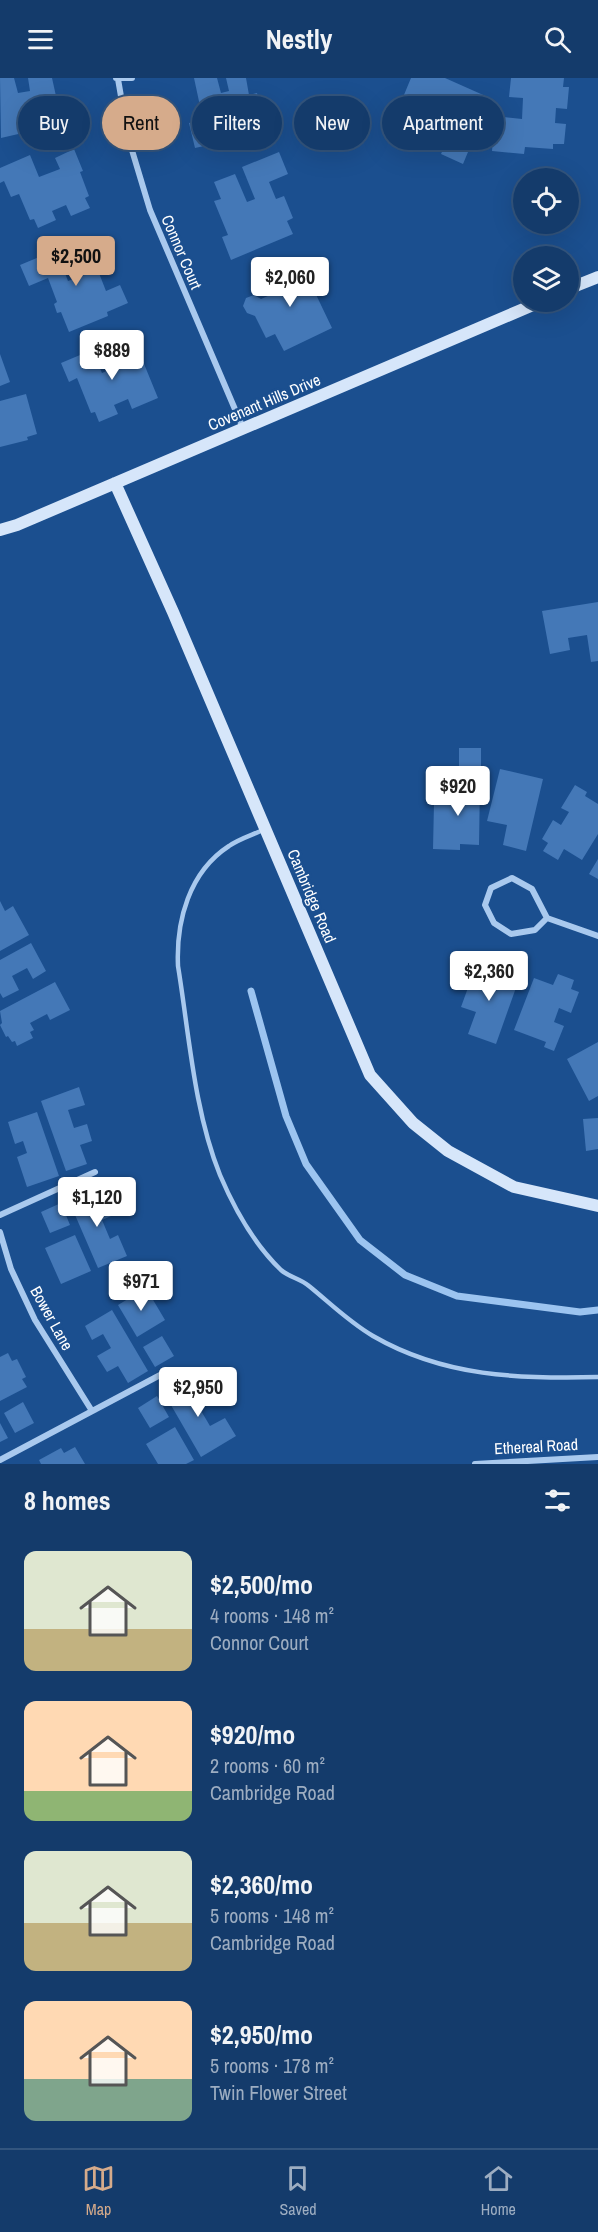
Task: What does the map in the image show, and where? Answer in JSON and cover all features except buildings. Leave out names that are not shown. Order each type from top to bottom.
[{"type":"street","name":"Connor Court","points":[[132,78],[117,78],[128,136],[150,210],[243,428]]},
{"type":"street","points":[[579,285],[598,277]]},
{"type":"street","name":"Covenant Hills Drive","points":[[0,530],[17,525],[516,312]]},
{"type":"street","name":"Cambridge Road","points":[[115,483],[173,612],[370,1075],[413,1123],[448,1150],[514,1187],[598,1206]]},
{"type":"street","points":[[548,918],[535,930],[511,934],[494,923],[485,905],[491,888],[512,878],[532,889],[548,918],[598,936]]},
{"type":"street","points":[[0,1215],[95,1172]]},
{"type":"street","name":"Bower Lane","points":[[0,1233],[11,1269],[35,1320],[92,1411]]},
{"type":"street","points":[[0,1460],[162,1374]]},
{"type":"street","name":"Ethereal Road","points":[[475,1464],[598,1456]]},
{"type":"lane","points":[[266,828],[229,846],[198,878],[186,901],[179,924],[177,942],[178,966],[204,1123],[221,1176],[240,1213],[259,1244],[282,1272],[307,1284],[337,1311],[374,1336],[414,1356],[461,1369],[516,1378],[598,1377]]},
{"type":"waterway","points":[[251,991],[286,1116],[306,1164],[360,1240],[405,1275],[457,1296],[580,1312],[598,1310]]}]
